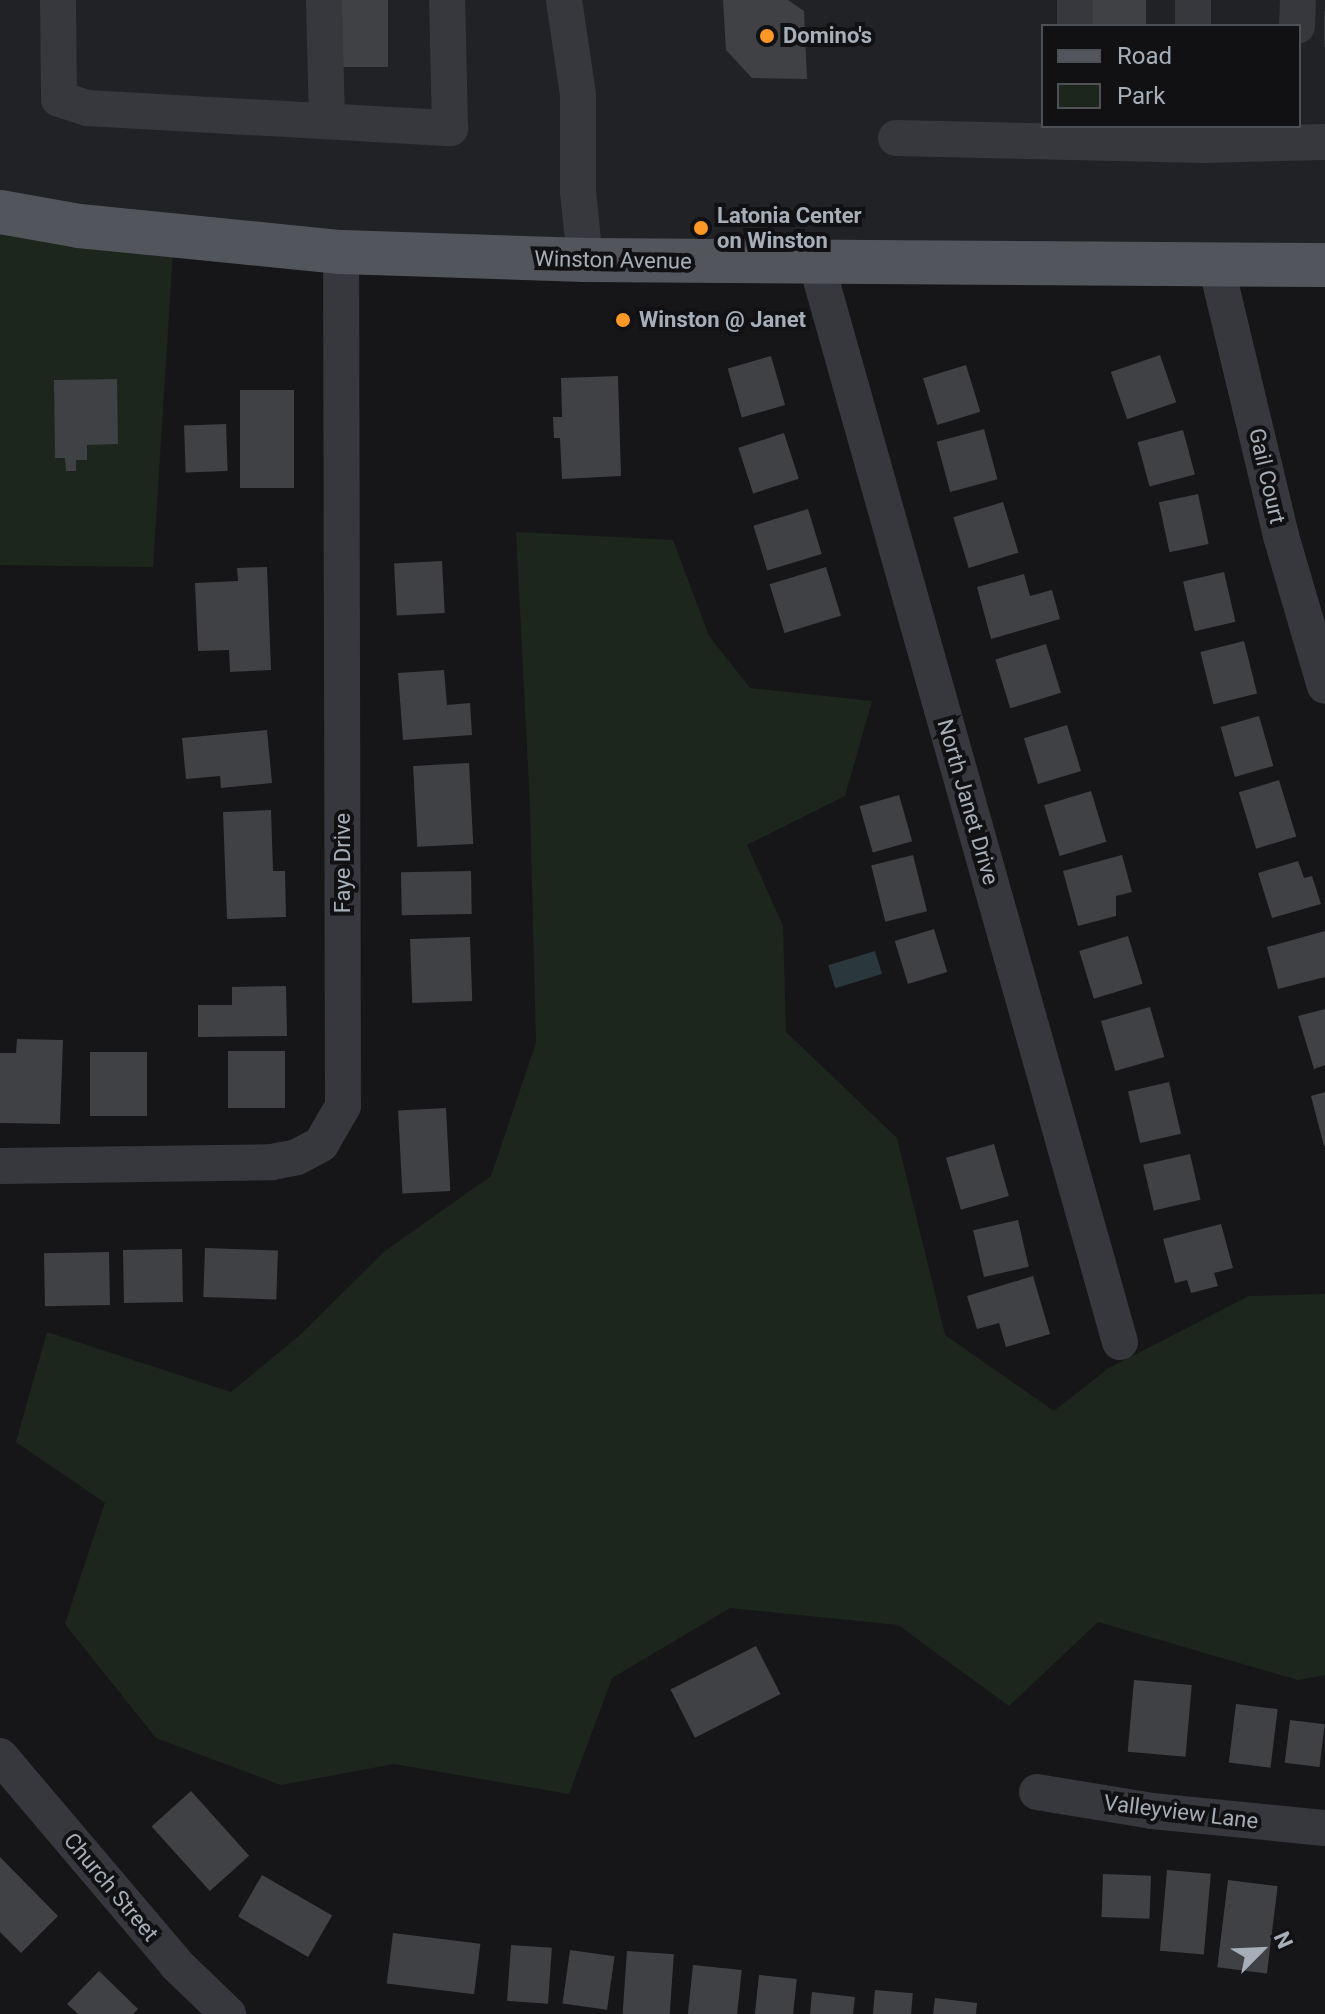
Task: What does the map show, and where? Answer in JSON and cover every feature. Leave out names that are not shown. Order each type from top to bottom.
[{"type":"main road","name":"Winston Avenue","points":[[0,212],[79,226],[341,252],[585,260],[1325,265]]},
{"type":"street","points":[[58,0],[59,99],[87,108],[450,128],[447,0]]},
{"type":"street","points":[[324,0],[327,121]]},
{"type":"street","points":[[564,0],[578,95],[578,191],[585,260]]},
{"type":"street","points":[[1075,0],[1075,24]]},
{"type":"street","points":[[1193,0],[1193,24]]},
{"type":"street","points":[[1298,0],[1298,24]]},
{"type":"street","points":[[1301,27],[1324,29]]},
{"type":"street","points":[[896,138],[1203,145],[1306,137]]},
{"type":"street","name":"Faye Drive","points":[[0,1166],[272,1162],[297,1157],[321,1144],[343,1106],[341,252]]},
{"type":"street","name":"North Janet Drive","points":[[816,262],[1120,1342]]},
{"type":"street","name":"Gail Court","points":[[1216,265],[1281,536],[1325,686]]},
{"type":"street","name":"Church Street","points":[[0,1756],[177,1965],[228,2014]]},
{"type":"street","name":"Valleyview Lane","points":[[1037,1792],[1152,1811],[1325,1828]]},
{"type":"shaded area","points":[[0,0],[1325,0],[1325,265],[585,260],[0,212]]},
{"type":"shaded area","points":[[875,951],[882,974],[835,988],[828,965]]},
{"type":"green space","points":[[0,212],[174,235],[153,567],[0,565]]},
{"type":"green space","points":[[516,532],[673,540],[709,636],[750,688],[872,701],[845,796],[747,845],[783,926],[786,1032],[897,1138],[945,1335],[1054,1411],[1109,1368],[1249,1296],[1325,1294],[1325,1675],[1298,1680],[1098,1622],[1009,1706],[898,1625],[730,1608],[612,1678],[569,1794],[394,1764],[281,1785],[156,1738],[65,1624],[105,1503],[16,1442],[47,1332],[231,1392],[298,1337],[385,1251],[491,1176],[536,1043],[530,806]]},
{"type":"building","points":[[332,0],[388,0],[388,67],[332,67]]},
{"type":"building","points":[[723,0],[788,0],[804,11],[807,79],[752,78],[726,50]]},
{"type":"building","points":[[1090,0],[1146,0],[1146,24],[1090,24]]},
{"type":"building","points":[[1160,355],[1176,402],[1127,419],[1111,372]]},
{"type":"building","points":[[771,356],[785,405],[742,417],[728,368]]},
{"type":"building","points":[[966,365],[980,412],[937,425],[923,378]]},
{"type":"building","points":[[618,376],[621,476],[562,479],[560,438],[554,438],[553,417],[562,417],[561,378]]},
{"type":"building","points":[[117,379],[118,444],[87,445],[87,460],[76,460],[76,471],[66,471],[65,458],[55,458],[54,380]]},
{"type":"building","points":[[240,390],[294,390],[294,488],[240,488]]},
{"type":"building","points":[[226,424],[228,471],[186,472],[184,425]]},
{"type":"building","points":[[984,429],[997,479],[950,492],[937,442]]},
{"type":"building","points":[[1183,430],[1195,474],[1150,487],[1138,442]]},
{"type":"building","points":[[784,433],[799,479],[753,493],[738,448]]},
{"type":"building","points":[[1198,494],[1209,544],[1169,552],[1159,502]]},
{"type":"building","points":[[1003,502],[1018,553],[969,568],[953,517]]},
{"type":"building","points":[[808,509],[822,554],[767,571],[753,526]]},
{"type":"building","points":[[442,561],[445,613],[397,615],[394,564]]},
{"type":"building","points":[[267,567],[271,670],[230,672],[229,650],[198,651],[195,583],[238,581],[237,568]]},
{"type":"building","points":[[826,567],[841,616],[784,633],[770,584]]},
{"type":"building","points":[[1224,572],[1235,622],[1195,631],[1183,581]]},
{"type":"building","points":[[1024,574],[1030,596],[1052,590],[1060,619],[991,639],[977,587]]},
{"type":"building","points":[[1244,641],[1257,693],[1213,704],[1200,652]]},
{"type":"building","points":[[1046,644],[1061,693],[1010,708],[995,659]]},
{"type":"building","points":[[444,670],[447,705],[470,703],[472,735],[403,740],[398,673]]},
{"type":"building","points":[[1259,716],[1273,766],[1235,777],[1221,727]]},
{"type":"building","points":[[1067,725],[1081,771],[1038,784],[1024,738]]},
{"type":"building","points":[[267,730],[272,783],[221,788],[220,776],[186,779],[182,738]]},
{"type":"building","points":[[469,763],[473,844],[417,847],[413,766]]},
{"type":"building","points":[[1279,780],[1296,836],[1256,849],[1239,792]]},
{"type":"building","points":[[1091,791],[1106,842],[1060,856],[1044,805]]},
{"type":"building","points":[[899,795],[912,841],[873,852],[860,806]]},
{"type":"building","points":[[271,810],[273,871],[285,871],[286,917],[227,919],[223,812]]},
{"type":"building","points":[[913,855],[927,911],[885,922],[871,865]]},
{"type":"building","points":[[1122,855],[1132,892],[1116,896],[1116,916],[1078,926],[1063,871]]},
{"type":"building","points":[[1298,861],[1304,878],[1312,876],[1321,904],[1272,918],[1258,873]]},
{"type":"building","points":[[471,871],[472,914],[402,915],[401,872]]},
{"type":"building","points":[[934,929],[947,972],[908,984],[895,941]]},
{"type":"building","points":[[1325,931],[1325,977],[1278,989],[1267,947]]},
{"type":"building","points":[[1128,936],[1143,984],[1094,999],[1079,951]]},
{"type":"building","points":[[470,937],[472,1001],[412,1003],[410,939]]},
{"type":"building","points":[[286,986],[287,1036],[198,1037],[198,1005],[232,1005],[232,987]]},
{"type":"building","points":[[1150,1007],[1164,1057],[1115,1071],[1101,1021]]},
{"type":"building","points":[[1325,1009],[1325,1065],[1314,1069],[1298,1016]]},
{"type":"building","points":[[17,1039],[63,1040],[60,1124],[0,1123],[0,1053],[16,1053]]},
{"type":"building","points":[[228,1051],[285,1051],[285,1108],[228,1108]]},
{"type":"building","points":[[90,1052],[147,1052],[147,1116],[90,1116]]},
{"type":"building","points":[[1169,1082],[1181,1134],[1140,1143],[1128,1091]]},
{"type":"building","points":[[1325,1092],[1325,1146],[1324,1146],[1311,1096]]},
{"type":"building","points":[[446,1108],[450,1191],[402,1193],[398,1111]]},
{"type":"building","points":[[994,1144],[1009,1196],[961,1210],[946,1158]]},
{"type":"building","points":[[1190,1154],[1201,1200],[1154,1211],[1143,1165]]},
{"type":"building","points":[[1018,1220],[1029,1267],[984,1277],[973,1230]]},
{"type":"building","points":[[1221,1224],[1233,1268],[1214,1273],[1218,1286],[1191,1293],[1187,1280],[1175,1283],[1163,1239]]},
{"type":"building","points":[[205,1248],[278,1251],[276,1300],[203,1297]]},
{"type":"building","points":[[182,1249],[183,1302],[124,1303],[123,1250]]},
{"type":"building","points":[[109,1252],[110,1305],[45,1306],[44,1253]]},
{"type":"building","points":[[1033,1276],[1050,1334],[1006,1347],[999,1323],[977,1329],[967,1296]]},
{"type":"building","points":[[756,1646],[781,1694],[695,1738],[670,1690]]},
{"type":"building","points":[[1134,1680],[1192,1685],[1186,1757],[1128,1752]]},
{"type":"building","points":[[1236,1704],[1278,1709],[1270,1768],[1229,1763]]},
{"type":"building","points":[[1290,1720],[1325,1724],[1319,1767],[1285,1763]]},
{"type":"building","points":[[191,1791],[249,1856],[210,1891],[152,1826]]},
{"type":"building","points":[[0,1857],[58,1916],[21,1953],[0,1932]]},
{"type":"building","points":[[1167,1870],[1211,1874],[1204,1955],[1160,1951]]},
{"type":"building","points":[[1103,1874],[1151,1876],[1149,1919],[1101,1917]]},
{"type":"building","points":[[262,1875],[332,1916],[308,1957],[238,1917]]},
{"type":"building","points":[[1228,1880],[1278,1886],[1267,1973],[1217,1967]]},
{"type":"building","points":[[393,1933],[480,1944],[474,1994],[387,1984]]},
{"type":"building","points":[[511,1945],[552,1948],[548,2004],[507,2001]]},
{"type":"building","points":[[570,1950],[615,1956],[607,2010],[562,2003]]},
{"type":"building","points":[[627,1951],[674,1954],[670,2014],[623,2014]]},
{"type":"building","points":[[693,1965],[742,1970],[737,2014],[688,2014]]},
{"type":"building","points":[[99,1971],[138,2009],[133,2014],[78,2014],[67,2004]]},
{"type":"building","points":[[759,1975],[797,1979],[793,2014],[755,2014]]},
{"type":"building","points":[[875,1990],[913,1993],[911,2014],[873,2014]]},
{"type":"building","points":[[812,1992],[855,1997],[853,2014],[810,2014]]},
{"type":"building","points":[[935,1998],[977,2003],[976,2014],[933,2014]]},
{"type":"place","name":"Domino's","points":[[767,36]]},
{"type":"place","name":"Latonia Center on Winston","points":[[701,228]]},
{"type":"place","name":"Winston @ Janet","points":[[623,320]]}]
